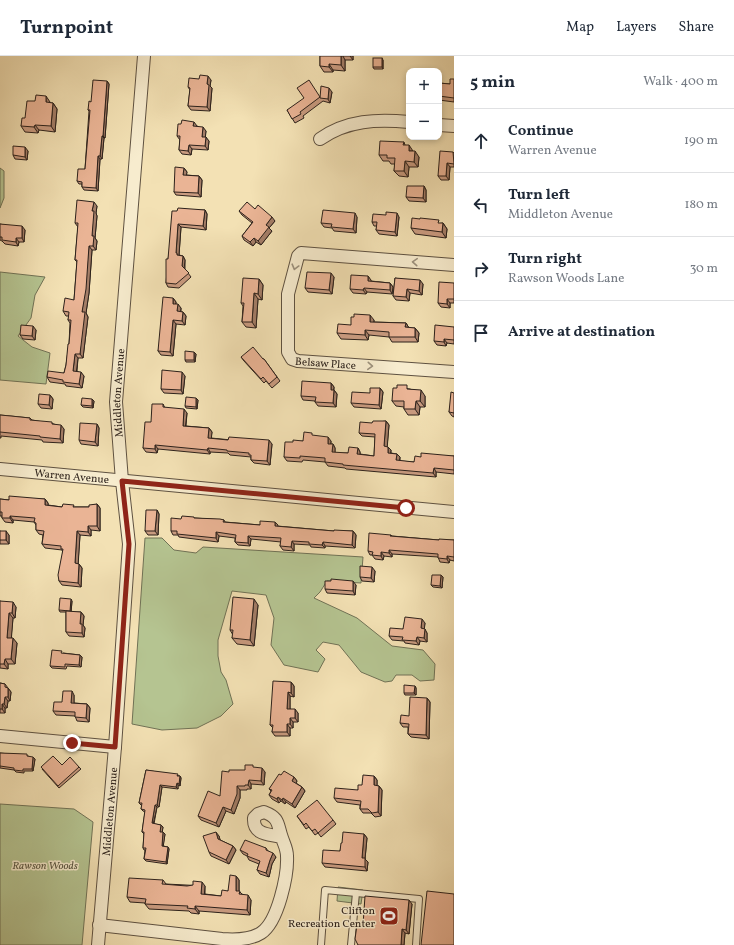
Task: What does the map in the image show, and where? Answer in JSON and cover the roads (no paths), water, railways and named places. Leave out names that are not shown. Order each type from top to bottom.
[{"type":"street","name":"Middleton Avenue","points":[[98,945],[115,747],[129,544],[122,481],[116,402],[144,56]]},
{"type":"street","points":[[320,139],[334,130],[344,126],[368,120],[406,122]]},
{"type":"street","points":[[442,125],[454,126]]},
{"type":"street","name":"Belsaw Place","points":[[454,265],[301,253],[298,256],[288,294],[288,352],[292,359],[298,361],[454,372]]},
{"type":"street","name":"Warren Avenue","points":[[0,469],[454,512]]},
{"type":"street","points":[[0,736],[115,747]]},
{"type":"street","points":[[100,925],[237,940],[250,938],[262,933],[271,922],[277,911],[287,866],[287,855],[281,836]]},
{"type":"lane","points":[[321,945],[325,890],[419,899],[416,945]]},
{"type":"lane","points":[[351,945],[356,893]]},
{"type":"place","name":"Clifton Recreation Center","points":[[389,916]]},
{"type":"park label","name":"Rawson Woods","points":[[45,865]]}]
